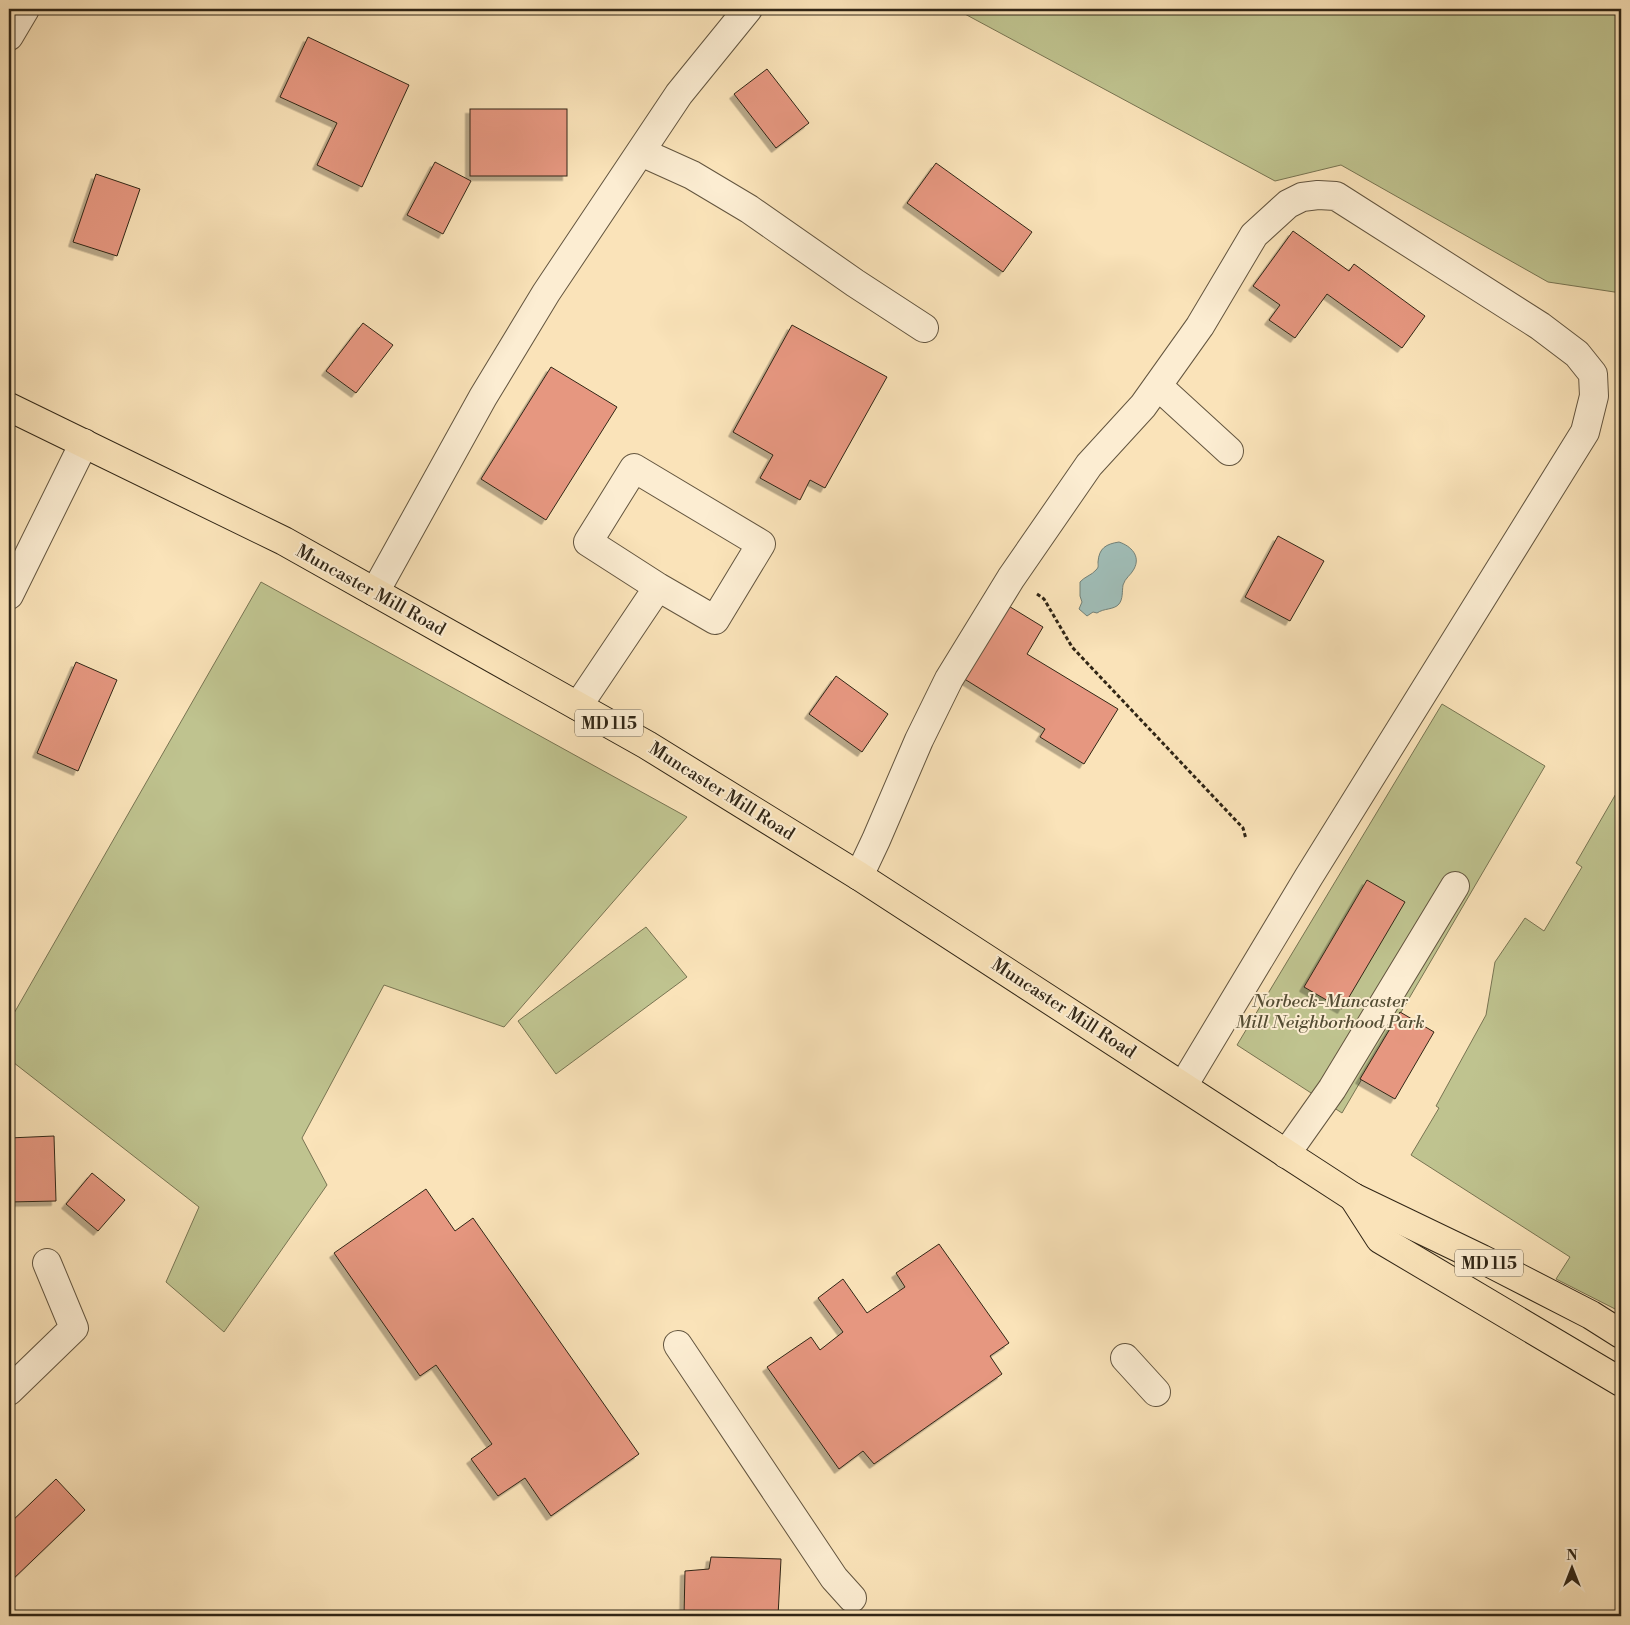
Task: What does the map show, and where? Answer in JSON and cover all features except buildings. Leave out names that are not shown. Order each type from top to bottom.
[{"type":"main road","name":"Muncaster Mill Road","points":[[9,407],[284,541],[647,745],[858,876],[1353,1197],[1482,1259],[1591,1315],[1621,1334]]},
{"type":"main road","name":"Muncaster Mill Road","points":[[1353,1197],[1380,1238],[1621,1382]]},
{"type":"street","points":[[9,36],[25,9]]},
{"type":"street","points":[[375,592],[483,397],[546,293],[679,94],[748,9]]},
{"type":"street","points":[[641,152],[692,175],[749,209],[855,283],[924,328]]},
{"type":"street","points":[[858,876],[876,840],[919,740],[949,679],[1011,578],[1089,465],[1143,406],[1158,386],[1200,326],[1254,235],[1288,204],[1302,197],[1318,194],[1336,196],[1540,326],[1577,354],[1593,374],[1594,396],[1585,432],[1308,878],[1183,1086]]},
{"type":"street","points":[[1158,386],[1229,451]]},
{"type":"street","points":[[9,595],[84,443]]},
{"type":"street","points":[[634,468],[761,544],[715,620],[658,587],[588,542],[634,468]]},
{"type":"street","points":[[578,706],[658,587]]},
{"type":"street","points":[[1286,1154],[1332,1089],[1455,886]]},
{"type":"street","points":[[9,1392],[74,1328],[47,1263]]},
{"type":"street","points":[[678,1345],[834,1578],[852,1598]]},
{"type":"street","points":[[1126,1358],[1156,1392]]},
{"type":"path","points":[[1011,578],[1044,598],[1072,647],[1243,828],[1246,839]]},
{"type":"green space","points":[[964,9],[1621,9],[1621,293],[1548,282],[1341,165],[1275,181],[963,13]]},
{"type":"green space","points":[[261,582],[687,817],[504,1027],[384,985],[302,1138],[327,1185],[224,1332],[166,1282],[199,1207],[9,1059],[9,1022]]},
{"type":"green space","name":"Norbeck-Muncaster Mill Neighborhood Park","points":[[1442,704],[1545,766],[1342,1113],[1237,1045]]},
{"type":"green space","name":"Norbeck-Muncaster Mill Neighborhood Park","points":[[1621,785],[1621,1312],[1556,1279],[1570,1257],[1411,1155],[1439,1108],[1436,1106],[1486,1015],[1495,962],[1525,918],[1544,931],[1582,867],[1576,863]]},
{"type":"green space","points":[[646,927],[687,977],[556,1074],[518,1021]]},
{"type":"water","points":[[1119,542],[1134,552],[1136,560],[1134,569],[1123,585],[1122,598],[1117,606],[1097,613],[1093,612],[1087,616],[1079,609],[1082,602],[1080,582],[1097,569],[1100,553],[1104,547]]}]
